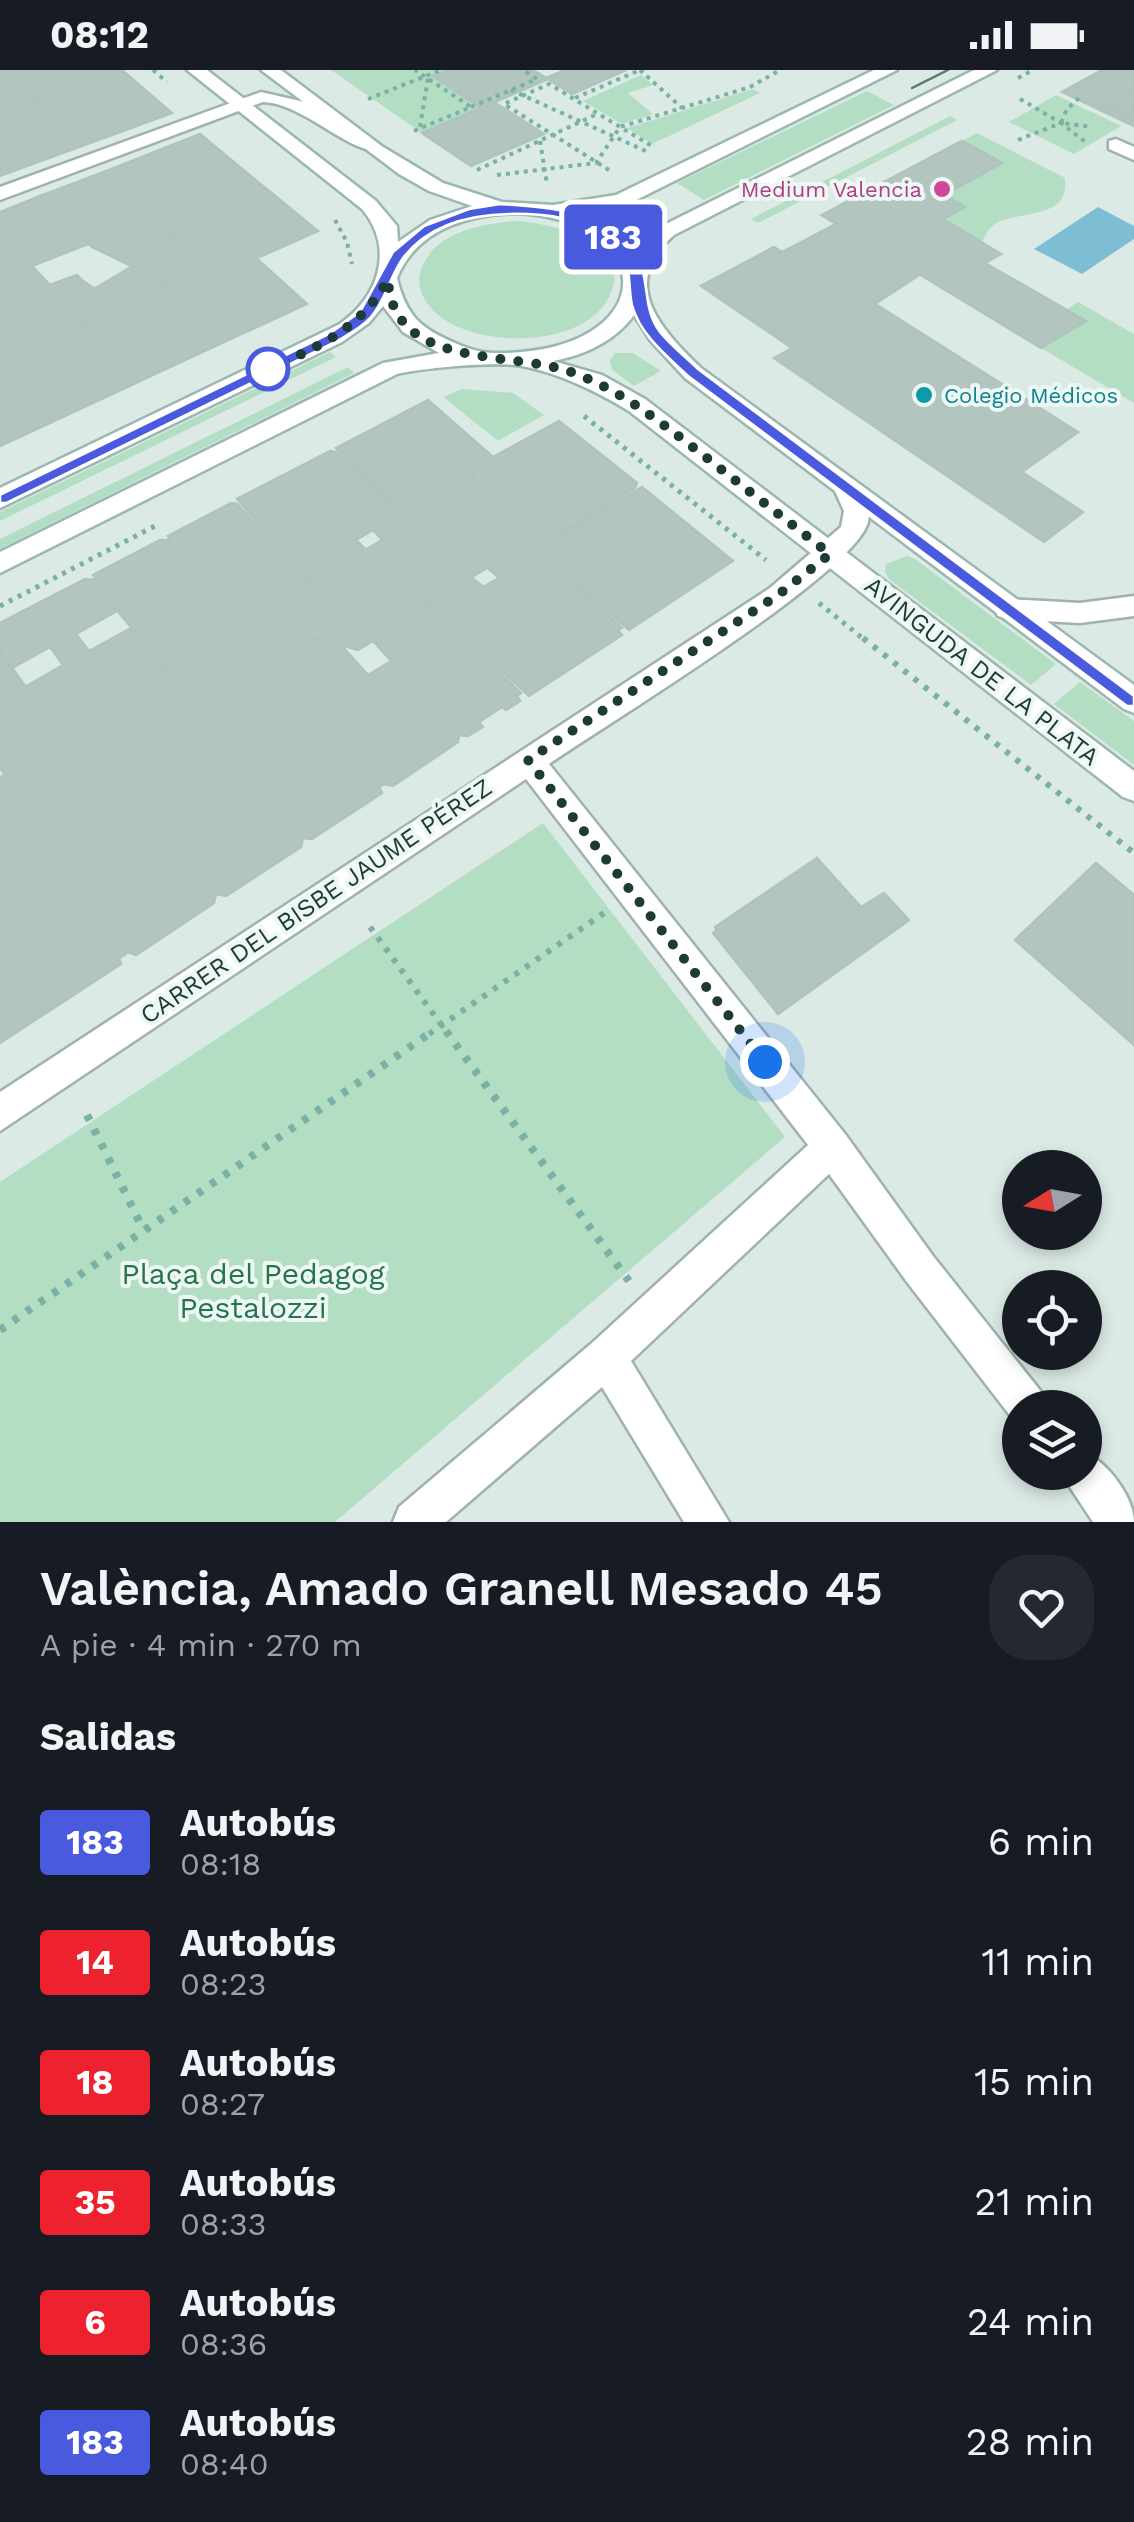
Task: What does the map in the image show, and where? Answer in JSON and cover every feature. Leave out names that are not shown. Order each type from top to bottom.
[{"type":"main road","points":[[196,70],[368,205],[387,226],[394,310],[410,329],[434,344],[494,359]]},
{"type":"main road","points":[[270,70],[376,148]]},
{"type":"main road","points":[[0,499],[334,337],[365,315],[412,240],[428,228],[474,212],[579,208],[621,200],[888,70]]},
{"type":"main road","points":[[0,563],[390,368],[418,360],[556,354],[598,338],[630,308],[636,282],[654,242],[667,231],[988,70]]},
{"type":"main road","points":[[0,194],[238,104],[283,97],[455,195],[481,204],[526,208],[586,221],[626,250],[640,307],[653,333],[685,365],[846,490],[1134,701]]},
{"type":"main road","name":"AVINGUDA DE LA PLATA","points":[[494,359],[562,369],[624,396],[1134,788]]},
{"type":"main road","points":[[830,554],[847,540],[857,524],[857,510],[846,490]]},
{"type":"main road","name":"CARRER DEL BISBE JAUME PÉREZ","points":[[0,1113],[778,595],[830,554]]},
{"type":"main road","points":[[1007,609],[1080,613],[1134,606]]},
{"type":"main road","points":[[528,760],[832,1147],[920,1269],[1015,1390]]},
{"type":"main road","points":[[414,1522],[606,1357],[832,1147]]},
{"type":"main road","points":[[606,1357],[708,1522]]},
{"type":"main road","points":[[1094,1490],[1120,1522]]},
{"type":"path","points":[[368,99],[422,74],[441,70]]},
{"type":"path","points":[[422,74],[417,130],[537,79],[523,70]]},
{"type":"path","points":[[574,99],[640,70],[682,108]]},
{"type":"path","points":[[481,176],[596,163],[620,127],[764,82],[780,70]]},
{"type":"path","points":[[422,74],[471,107]]},
{"type":"path","points":[[609,170],[504,104],[550,84],[655,148]]},
{"type":"path","points":[[512,90],[648,152]]},
{"type":"path","points":[[1061,123],[1078,98]]},
{"type":"path","points":[[1020,100],[1061,123],[1093,148]]},
{"type":"path","points":[[472,172],[598,114]]},
{"type":"path","points":[[1018,140],[1061,123],[1118,142]]},
{"type":"path","points":[[540,141],[547,185]]},
{"type":"path","points":[[587,418],[766,560]]},
{"type":"path","points":[[807,593],[1134,852]]},
{"type":"path","points":[[0,1330],[632,893]]},
{"type":"path","points":[[370,927],[653,1313]]},
{"type":"path","points":[[87,1115],[143,1230]]},
{"type":"green space","points":[[331,70],[449,70],[434,77],[481,108],[422,133]]},
{"type":"green space","points":[[641,75],[653,85],[628,93],[653,114],[622,124],[583,101]]},
{"type":"green space","points":[[753,89],[760,93],[652,144],[627,128]]},
{"type":"green space","points":[[867,91],[894,105],[704,200],[677,183]]},
{"type":"green space","points":[[1056,95],[1121,126],[1074,154],[1009,122]]},
{"type":"green space","points":[[950,116],[957,120],[758,223],[751,219]]},
{"type":"green space","points":[[977,133],[1065,178],[1060,201],[1042,211],[997,223],[982,242],[943,219],[964,207],[944,195],[1001,163],[962,141]]},
{"type":"green space","points":[[516,221],[569,232],[602,250],[612,263],[614,280],[608,299],[594,315],[551,335],[499,337],[452,324],[430,307],[419,278],[430,253],[439,244],[463,231]]},
{"type":"green space","points":[[1078,302],[1134,334],[1134,403],[1041,348],[1085,322],[1066,310]]},
{"type":"green space","points":[[330,352],[336,357],[0,521],[0,512]]},
{"type":"green space","points":[[615,353],[633,353],[661,371],[634,386],[612,370],[610,360]]},
{"type":"green space","points":[[348,367],[354,373],[0,549],[0,539]]},
{"type":"green space","points":[[462,389],[513,393],[544,415],[498,441],[443,397]]},
{"type":"green space","points":[[907,556],[1056,664],[1031,685],[890,580],[886,564]]},
{"type":"green space","points":[[1080,682],[1134,721],[1134,765],[1054,704]]},
{"type":"green space","name":"Plaça del Pedagog Pestalozzi","points":[[543,823],[785,1137],[335,1522],[0,1522],[0,1182]]},
{"type":"water","points":[[1098,207],[1134,226],[1134,239],[1082,274],[1034,249]]},
{"type":"building","points":[[0,70],[7,70],[40,101],[0,115]]},
{"type":"building","points":[[7,70],[115,70],[36,97]]},
{"type":"building","points":[[122,70],[172,113],[0,176],[0,115],[40,101],[36,97]]},
{"type":"building","points":[[449,70],[533,70],[548,79],[481,108],[433,76]]},
{"type":"building","points":[[565,70],[626,70],[572,94],[546,78]]},
{"type":"building","points":[[1102,70],[1134,70],[1134,126],[1062,92]]},
{"type":"building","points":[[1125,70],[1134,74],[1134,121],[1069,90],[1087,80],[1099,85]]},
{"type":"building","points":[[1134,93],[1132,115],[1111,106]]},
{"type":"building","points":[[494,102],[544,134],[471,166],[422,133]]},
{"type":"building","points":[[200,134],[253,178],[157,218],[104,172]]},
{"type":"building","points":[[962,141],[1002,163],[944,195],[965,207],[943,219],[1001,254],[985,263],[1086,321],[1041,348],[822,215]]},
{"type":"building","points":[[962,141],[1002,163],[861,239],[822,215]]},
{"type":"building","points":[[104,172],[176,236],[119,260],[92,247],[40,196]]},
{"type":"building","points":[[253,178],[274,195],[176,236],[157,218]]},
{"type":"building","points":[[274,195],[318,231],[237,267],[215,266],[171,285],[119,260]]},
{"type":"building","points":[[40,196],[88,244],[32,266],[50,285],[77,275],[83,281],[0,316],[0,212]]},
{"type":"building","points":[[836,224],[919,275],[875,304],[788,249]]},
{"type":"building","name":"Colegio Médicos","points":[[774,247],[782,252],[788,249],[1078,432],[1022,472],[1083,512],[1044,542],[774,358],[792,348],[701,286]]},
{"type":"building","points":[[256,258],[307,304],[248,331],[190,276],[215,266],[237,267]]},
{"type":"building","points":[[133,266],[171,285],[121,306],[94,289]]},
{"type":"building","points":[[190,276],[248,331],[140,381],[84,322]]},
{"type":"building","points":[[83,281],[121,306],[0,359],[0,316]]},
{"type":"building","points":[[84,322],[140,381],[0,446],[0,359]]},
{"type":"building","points":[[428,400],[493,457],[492,462],[471,474],[474,477],[464,493],[411,524],[336,448]]},
{"type":"building","points":[[559,421],[637,483],[635,488],[532,551],[524,546],[358,650],[245,619],[464,493],[474,477],[471,474],[492,462],[493,457]]},
{"type":"building","points":[[330,451],[336,452],[411,524],[382,540],[373,530],[356,540],[366,550],[310,582],[237,499]]},
{"type":"building","points":[[642,487],[733,561],[629,630],[535,550]]},
{"type":"building","points":[[231,503],[237,504],[310,582],[240,622],[167,540]]},
{"type":"building","points":[[167,540],[240,622],[163,666],[92,580],[96,578],[93,575]]},
{"type":"building","points":[[524,546],[535,550],[622,628],[618,630],[622,635],[529,696],[428,603],[471,577],[483,587],[499,578],[487,567]]},
{"type":"building","points":[[85,579],[92,580],[117,611],[76,634],[89,651],[131,628],[186,695],[76,759],[25,687],[63,665],[50,647],[12,668],[0,650],[0,623]]},
{"type":"building","points":[[431,606],[521,693],[517,696],[520,701],[479,722],[483,727],[468,736],[459,735],[373,641]]},
{"type":"building","points":[[245,619],[342,646],[368,675],[391,661],[459,735],[458,742],[393,786],[384,784],[240,622]]},
{"type":"building","points":[[240,622],[384,784],[379,787],[382,793],[312,839],[303,838],[163,666]]},
{"type":"building","points":[[0,650],[38,705],[0,726]]},
{"type":"building","points":[[186,695],[303,838],[301,847],[226,896],[216,894],[104,743]]},
{"type":"building","points":[[38,705],[76,759],[104,743],[216,894],[214,903],[136,955],[124,955],[0,768],[0,726]]},
{"type":"building","points":[[5,775],[52,847],[0,878],[0,777]]},
{"type":"building","points":[[52,847],[124,955],[119,958],[121,964],[0,1043],[0,878]]},
{"type":"building","points":[[817,858],[861,907],[884,893],[909,920],[778,1014],[713,933],[715,927]]},
{"type":"building","points":[[1096,863],[1134,895],[1134,1045],[1015,940]]},
{"type":"tram line","points":[[912,88],[948,70]]},
{"type":"bus line","name":"183","points":[[0,499],[334,337],[365,315],[398,255],[428,228],[450,218],[500,208],[558,212],[586,221],[626,250],[634,265],[640,307],[653,333],[693,373],[1134,701]]},
{"type":"place","name":"Medium Valencia","points":[[942,189]]},
{"type":"place","name":"Colegio Médicos","points":[[924,395]]},
{"type":"route","points":[[268,369],[334,337],[365,315],[388,279],[394,310],[410,329],[434,344],[483,358],[562,369],[594,380],[638,405],[830,554],[778,595],[528,760],[765,1062]]}]
